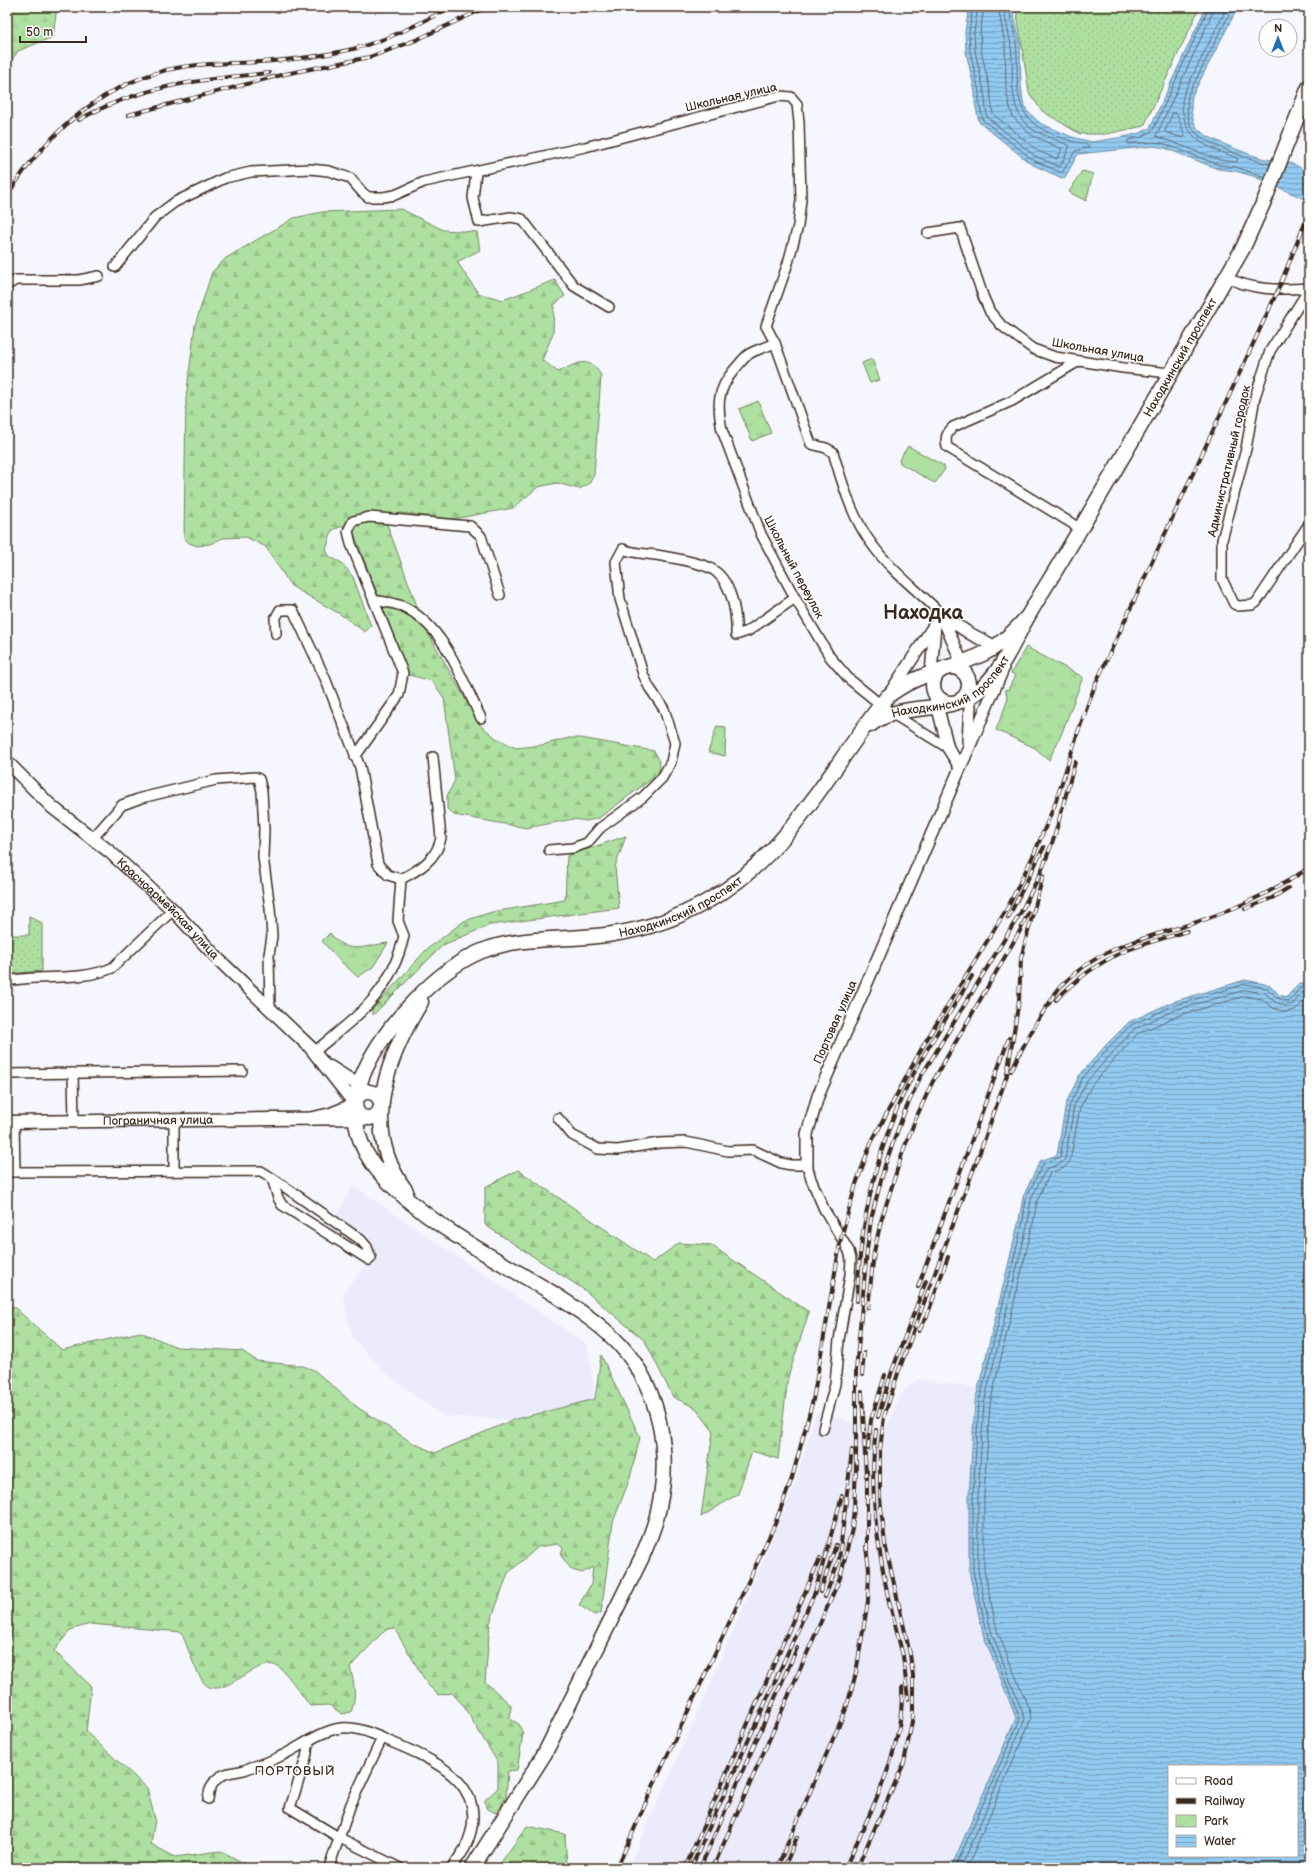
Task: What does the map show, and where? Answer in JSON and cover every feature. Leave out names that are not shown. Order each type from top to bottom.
[{"type":"main road","name":"Находкинский проспект","points":[[886,705],[938,707],[955,703],[970,697],[989,681],[1011,651],[1027,617],[1080,529],[1243,248],[1265,199],[1309,86]]},
{"type":"main road","name":"Находкинский проспект","points":[[445,972],[462,960],[485,950],[512,943],[611,934],[633,930],[671,919],[711,899],[746,875],[778,844],[855,739],[903,686],[996,647],[1017,629],[1027,617]]},
{"type":"main road","points":[[947,667],[953,667],[963,672],[969,682],[969,687],[965,698],[955,703],[943,702],[938,699],[932,684],[937,673],[947,667]]},
{"type":"main road","name":"Красноармейская улица","points":[[7,762],[52,807],[93,838],[172,910],[220,961],[314,1052],[355,1104]]},
{"type":"main road","points":[[445,972],[423,992],[389,1030],[371,1059],[359,1084],[355,1104],[356,1111],[361,1118],[362,1144],[374,1166],[411,1203],[457,1236],[578,1310],[605,1330],[623,1348],[637,1368],[648,1388],[656,1409],[663,1448],[663,1489],[659,1510],[654,1529],[642,1557],[545,1753],[472,1868]]},
{"type":"main road","points":[[361,1118],[376,1115],[381,1106],[387,1074],[403,1033],[422,1001],[445,972]]},
{"type":"main road","name":"Красноармейская улица","points":[[323,1062],[330,1068],[359,1084],[371,1093]]},
{"type":"main road","points":[[355,1104],[361,1095],[371,1093],[380,1100],[382,1136],[385,1152],[406,1191],[417,1205],[432,1219]]},
{"type":"main road","name":"Пограничная улица","points":[[308,1119],[331,1114],[355,1104]]},
{"type":"main road","name":"Пограничная улица","points":[[11,1122],[361,1118]]},
{"type":"street","name":"Школьная улица","points":[[115,267],[155,217],[175,202],[225,178],[251,172],[310,168],[329,171],[350,178],[362,192],[368,196],[383,197],[395,195],[424,182],[476,172],[502,164],[585,147],[779,96],[791,97],[797,104],[799,122],[801,200],[798,226],[788,263],[766,326],[775,343],[810,444],[826,448],[833,452],[847,499],[873,547],[896,573],[941,614]]},
{"type":"street","points":[[476,172],[473,198],[479,222],[511,217],[522,219],[574,286],[609,307]]},
{"type":"street","name":"Школьная улица","points":[[928,233],[960,228],[983,296],[990,312],[1002,326],[1033,349],[1055,357],[1123,368],[1170,373]]},
{"type":"street","points":[[7,285],[16,280],[80,280],[99,276]]},
{"type":"street","points":[[1226,277],[1240,285],[1254,288],[1283,290],[1309,289]]},
{"type":"street","name":"Административный городок","points":[[1309,289],[1283,327],[1270,351],[1255,397],[1246,449],[1222,540],[1222,579],[1234,604],[1238,606],[1252,605],[1256,603],[1309,524]]},
{"type":"street","name":"Школьный переулок","points":[[775,343],[749,354],[726,380],[721,389],[719,415],[722,430],[761,534],[795,598],[838,669],[849,679],[948,748]]},
{"type":"street","points":[[1080,361],[1012,401],[953,427],[947,433],[946,440],[947,447],[1080,529]]},
{"type":"street","points":[[355,757],[399,694],[403,673],[351,544],[348,530],[353,521],[369,517],[470,526],[481,536],[500,595]]},
{"type":"street","points":[[549,850],[573,848],[587,843],[600,828],[643,796],[665,773],[672,762],[676,743],[664,709],[649,687],[643,674],[623,611],[616,562],[623,549],[631,553],[655,555],[688,562],[711,569],[724,581],[734,602],[736,635],[748,631],[795,598]]},
{"type":"street","points":[[374,600],[402,606],[429,624],[450,653],[481,718]]},
{"type":"street","points":[[276,634],[275,619],[280,610],[293,610],[325,678],[360,767],[378,864],[388,875],[401,879],[418,871],[435,855],[440,845],[441,838],[433,757]]},
{"type":"street","points":[[886,705],[941,614]]},
{"type":"street","points":[[941,614],[969,633],[996,647]]},
{"type":"street","points":[[941,614],[963,662],[969,682],[970,697],[967,750]]},
{"type":"street","points":[[934,624],[931,673],[933,689],[948,748],[960,767]]},
{"type":"street","name":"Портовая улица","points":[[807,1164],[807,1134],[818,1096],[1011,651]]},
{"type":"street","points":[[93,838],[122,805],[141,798],[216,780],[255,777],[259,779],[262,791],[264,830],[263,857],[272,936],[269,955],[270,1009]]},
{"type":"street","points":[[314,1052],[366,1009],[380,992],[393,969],[404,936],[398,921],[401,879]]},
{"type":"street","points":[[7,982],[20,978],[85,976],[100,974],[112,968],[172,910]]},
{"type":"street","points":[[7,1074],[242,1071]]},
{"type":"street","points":[[73,1073],[74,1121]]},
{"type":"street","points":[[558,1118],[572,1135],[598,1149],[618,1150],[659,1143],[686,1142],[728,1151],[753,1150],[781,1163],[791,1165],[807,1164],[811,1179],[824,1209],[849,1251],[851,1259],[850,1275],[839,1340],[835,1384],[823,1430]]},
{"type":"street","points":[[174,1121],[174,1171]]},
{"type":"street","points":[[11,1122],[11,1172],[261,1171],[272,1178],[361,1240],[370,1253],[371,1258],[369,1260],[282,1205],[278,1198],[272,1178]]},
{"type":"street","points":[[208,1799],[209,1789],[214,1781],[222,1775],[237,1772],[279,1758],[308,1742],[341,1728],[364,1731],[422,1754],[447,1769],[460,1781],[472,1805],[474,1814],[464,1848],[452,1868]]},
{"type":"street","points":[[330,1867],[351,1804],[382,1738]]},
{"type":"street","points":[[308,1742],[306,1758],[290,1808],[340,1838],[400,1868]]},
{"type":"shaded area","points":[[353,1186],[588,1345],[595,1399],[513,1420],[443,1416],[385,1373],[352,1336],[343,1294],[365,1265],[326,1235]]},
{"type":"shaded area","points":[[918,1379],[978,1388],[975,1402],[969,1495],[983,1634],[1016,1718],[951,1868],[628,1868],[709,1687],[794,1487],[816,1412],[885,1432],[901,1394]]},
{"type":"green space","points":[[7,7],[57,7],[53,37],[18,51],[7,67]]},
{"type":"green space","points":[[1016,7],[1200,7],[1144,126],[1106,134],[1080,134],[1042,111],[1029,93]]},
{"type":"green space","points":[[1082,171],[1093,174],[1086,201],[1069,192]]},
{"type":"green space","points":[[401,209],[443,230],[477,232],[480,250],[457,262],[478,293],[503,300],[555,280],[565,296],[554,305],[553,333],[542,360],[558,372],[576,364],[586,363],[596,369],[601,375],[594,475],[589,484],[579,489],[557,483],[538,487],[513,508],[453,519],[401,513],[384,516],[425,628],[480,725],[496,738],[516,748],[542,745],[569,738],[581,738],[654,751],[660,763],[657,775],[599,818],[587,821],[573,819],[527,828],[454,815],[447,809],[447,796],[455,780],[444,698],[432,681],[409,675],[353,531],[343,526],[332,530],[326,550],[330,557],[342,563],[353,577],[371,626],[365,632],[340,614],[291,586],[266,547],[246,537],[223,538],[210,544],[197,546],[189,543],[184,538],[186,398],[195,325],[212,272],[226,258],[294,218],[322,212]]},
{"type":"green space","points":[[872,359],[880,380],[870,383],[862,363]]},
{"type":"green space","points":[[758,401],[771,433],[752,441],[739,409]]},
{"type":"green space","points":[[908,446],[944,466],[945,469],[936,482],[934,483],[900,463],[899,460]]},
{"type":"green space","points":[[1026,647],[1083,677],[1061,735],[1049,760],[1035,748],[996,730],[1008,699],[1005,689],[1008,690],[1015,675],[1011,673]]},
{"type":"green space","points":[[717,726],[726,727],[725,756],[708,752]]},
{"type":"green space","points":[[626,836],[615,867],[619,908],[490,925],[443,945],[373,1015],[372,1010],[426,950],[464,921],[492,912],[565,900],[567,856]]},
{"type":"green space","points":[[29,916],[42,923],[42,971],[7,974],[7,935],[29,935]]},
{"type":"green space","points":[[330,933],[343,945],[350,947],[357,948],[388,943],[373,967],[358,977],[339,960],[322,941]]},
{"type":"green space","points":[[518,1170],[653,1262],[679,1243],[711,1245],[809,1312],[788,1377],[778,1459],[752,1451],[738,1494],[701,1517],[713,1431],[696,1408],[673,1397],[645,1341],[583,1289],[485,1225],[485,1187]]},
{"type":"green space","points":[[7,1305],[14,1307],[62,1350],[140,1332],[177,1347],[242,1351],[257,1361],[303,1366],[314,1370],[357,1407],[411,1442],[435,1453],[513,1420],[595,1399],[601,1355],[640,1437],[630,1478],[613,1522],[601,1613],[594,1615],[579,1605],[591,1584],[593,1567],[582,1573],[572,1570],[561,1556],[563,1548],[558,1544],[538,1547],[508,1573],[490,1623],[485,1682],[511,1705],[510,1719],[519,1724],[523,1734],[517,1770],[508,1771],[506,1797],[496,1813],[486,1808],[485,1800],[498,1788],[498,1763],[463,1705],[452,1693],[438,1695],[428,1685],[394,1628],[388,1629],[382,1633],[350,1667],[354,1684],[353,1706],[351,1712],[342,1714],[329,1705],[310,1706],[282,1670],[279,1667],[270,1665],[260,1667],[218,1688],[209,1687],[199,1675],[181,1632],[90,1624],[70,1630],[54,1651],[91,1686],[86,1732],[147,1788],[155,1819],[151,1844],[175,1857],[221,1851],[253,1868],[7,1868]]},
{"type":"green space","points":[[527,1826],[565,1834],[567,1868],[497,1868]]},
{"type":"water","points":[[969,7],[1012,7],[1020,42],[1021,86],[1023,101],[1027,111],[1040,123],[1072,137],[1092,142],[1124,137],[1140,133],[1150,128],[1206,7],[1238,7],[1192,96],[1192,117],[1198,129],[1202,133],[1229,146],[1265,159],[1286,162],[1301,168],[1308,178],[1309,201],[1253,176],[1235,171],[1218,169],[1165,148],[1154,146],[1078,154],[1064,179],[1031,164],[979,122],[975,103],[975,92],[966,52],[965,32]]},
{"type":"water","points":[[1245,980],[1270,985],[1279,995],[1287,997],[1298,984],[1309,984],[1309,1868],[951,1868],[1016,1718],[983,1634],[969,1571],[969,1495],[975,1402],[1019,1220],[1023,1197],[1040,1161],[1057,1155],[1066,1103],[1079,1076],[1106,1045],[1129,1022],[1172,1002]]},
{"type":"railway","points":[[7,196],[40,151],[60,131],[81,112],[104,96],[128,83],[155,73],[182,67],[205,64],[262,62],[293,59],[353,49],[391,36],[451,7]]},
{"type":"railway","points":[[128,115],[285,74],[370,57],[416,40],[487,7]]},
{"type":"railway","points":[[79,120],[101,108],[124,99],[171,86],[220,78],[269,73]]},
{"type":"railway","points":[[617,1868],[655,1782],[775,1524],[792,1478],[813,1400],[841,1238],[856,1184],[871,1143],[924,1044],[1008,907],[1034,854],[1055,804],[1095,685],[1278,290],[1309,213]]},
{"type":"railway","points":[[713,1868],[840,1578],[852,1529],[856,1469],[856,1371],[871,1219],[885,1165],[904,1113],[920,1078],[1021,912],[1041,872],[1054,838],[1075,762]]},
{"type":"railway","points":[[1008,918],[1044,847]]},
{"type":"railway","points":[[1011,1071],[1033,1029],[1056,992],[1078,971],[1095,959],[1130,943],[1186,926],[1246,903],[1272,890],[1309,868]]},
{"type":"railway","points":[[857,1868],[904,1763],[913,1716],[913,1676],[910,1654],[885,1544],[880,1498],[880,1449],[884,1417],[899,1370],[1007,1075],[1019,1000],[1021,958],[1043,876]]},
{"type":"railway","points":[[1245,909],[1272,898],[1288,888]]},
{"type":"railway","points":[[868,1308],[874,1252],[881,1221],[903,1151],[916,1118],[932,1083],[1021,929],[1028,913]]},
{"type":"railway","points":[[1056,1000],[1087,973],[1114,956],[1138,946],[1187,931]]},
{"type":"railway","points":[[857,1301],[860,1252],[868,1204],[887,1134],[912,1076],[931,1042],[972,976]]},
{"type":"railway","points":[[918,1287],[1009,1038]]},
{"type":"railway","points":[[919,1331],[927,1316],[948,1257]]},
{"type":"railway","points":[[878,1417],[892,1371],[926,1281]]},
{"type":"railway","points":[[862,1375],[864,1353]]},
{"type":"railway","points":[[868,1449],[871,1420],[885,1375]]},
{"type":"railway","points":[[862,1392],[866,1476]]},
{"type":"railway","points":[[876,1430],[873,1475],[874,1497],[878,1541],[890,1607]]},
{"type":"railway","points":[[825,1597],[839,1560],[852,1450]]},
{"type":"railway","points":[[867,1471],[867,1551]]},
{"type":"railway","points":[[691,1868],[815,1592],[842,1496]]},
{"type":"railway","points":[[820,1592],[836,1545]]},
{"type":"railway","points":[[777,1868],[846,1709],[856,1673],[868,1601],[869,1569],[866,1547]]},
{"type":"railway","points":[[685,1868],[820,1558]]},
{"type":"railway","points":[[889,1601],[903,1656],[908,1699]]},
{"type":"railway","points":[[700,1868],[797,1648]]},
{"type":"railway","points":[[845,1868],[875,1802],[892,1758],[898,1735],[902,1687]]},
{"type":"railway","points":[[784,1868],[797,1837]]},
{"type":"district","name":"Находка","points":[[923,612]]},
{"type":"district","name":"ПОРТОВЫЙ","points":[[295,1770]]}]
